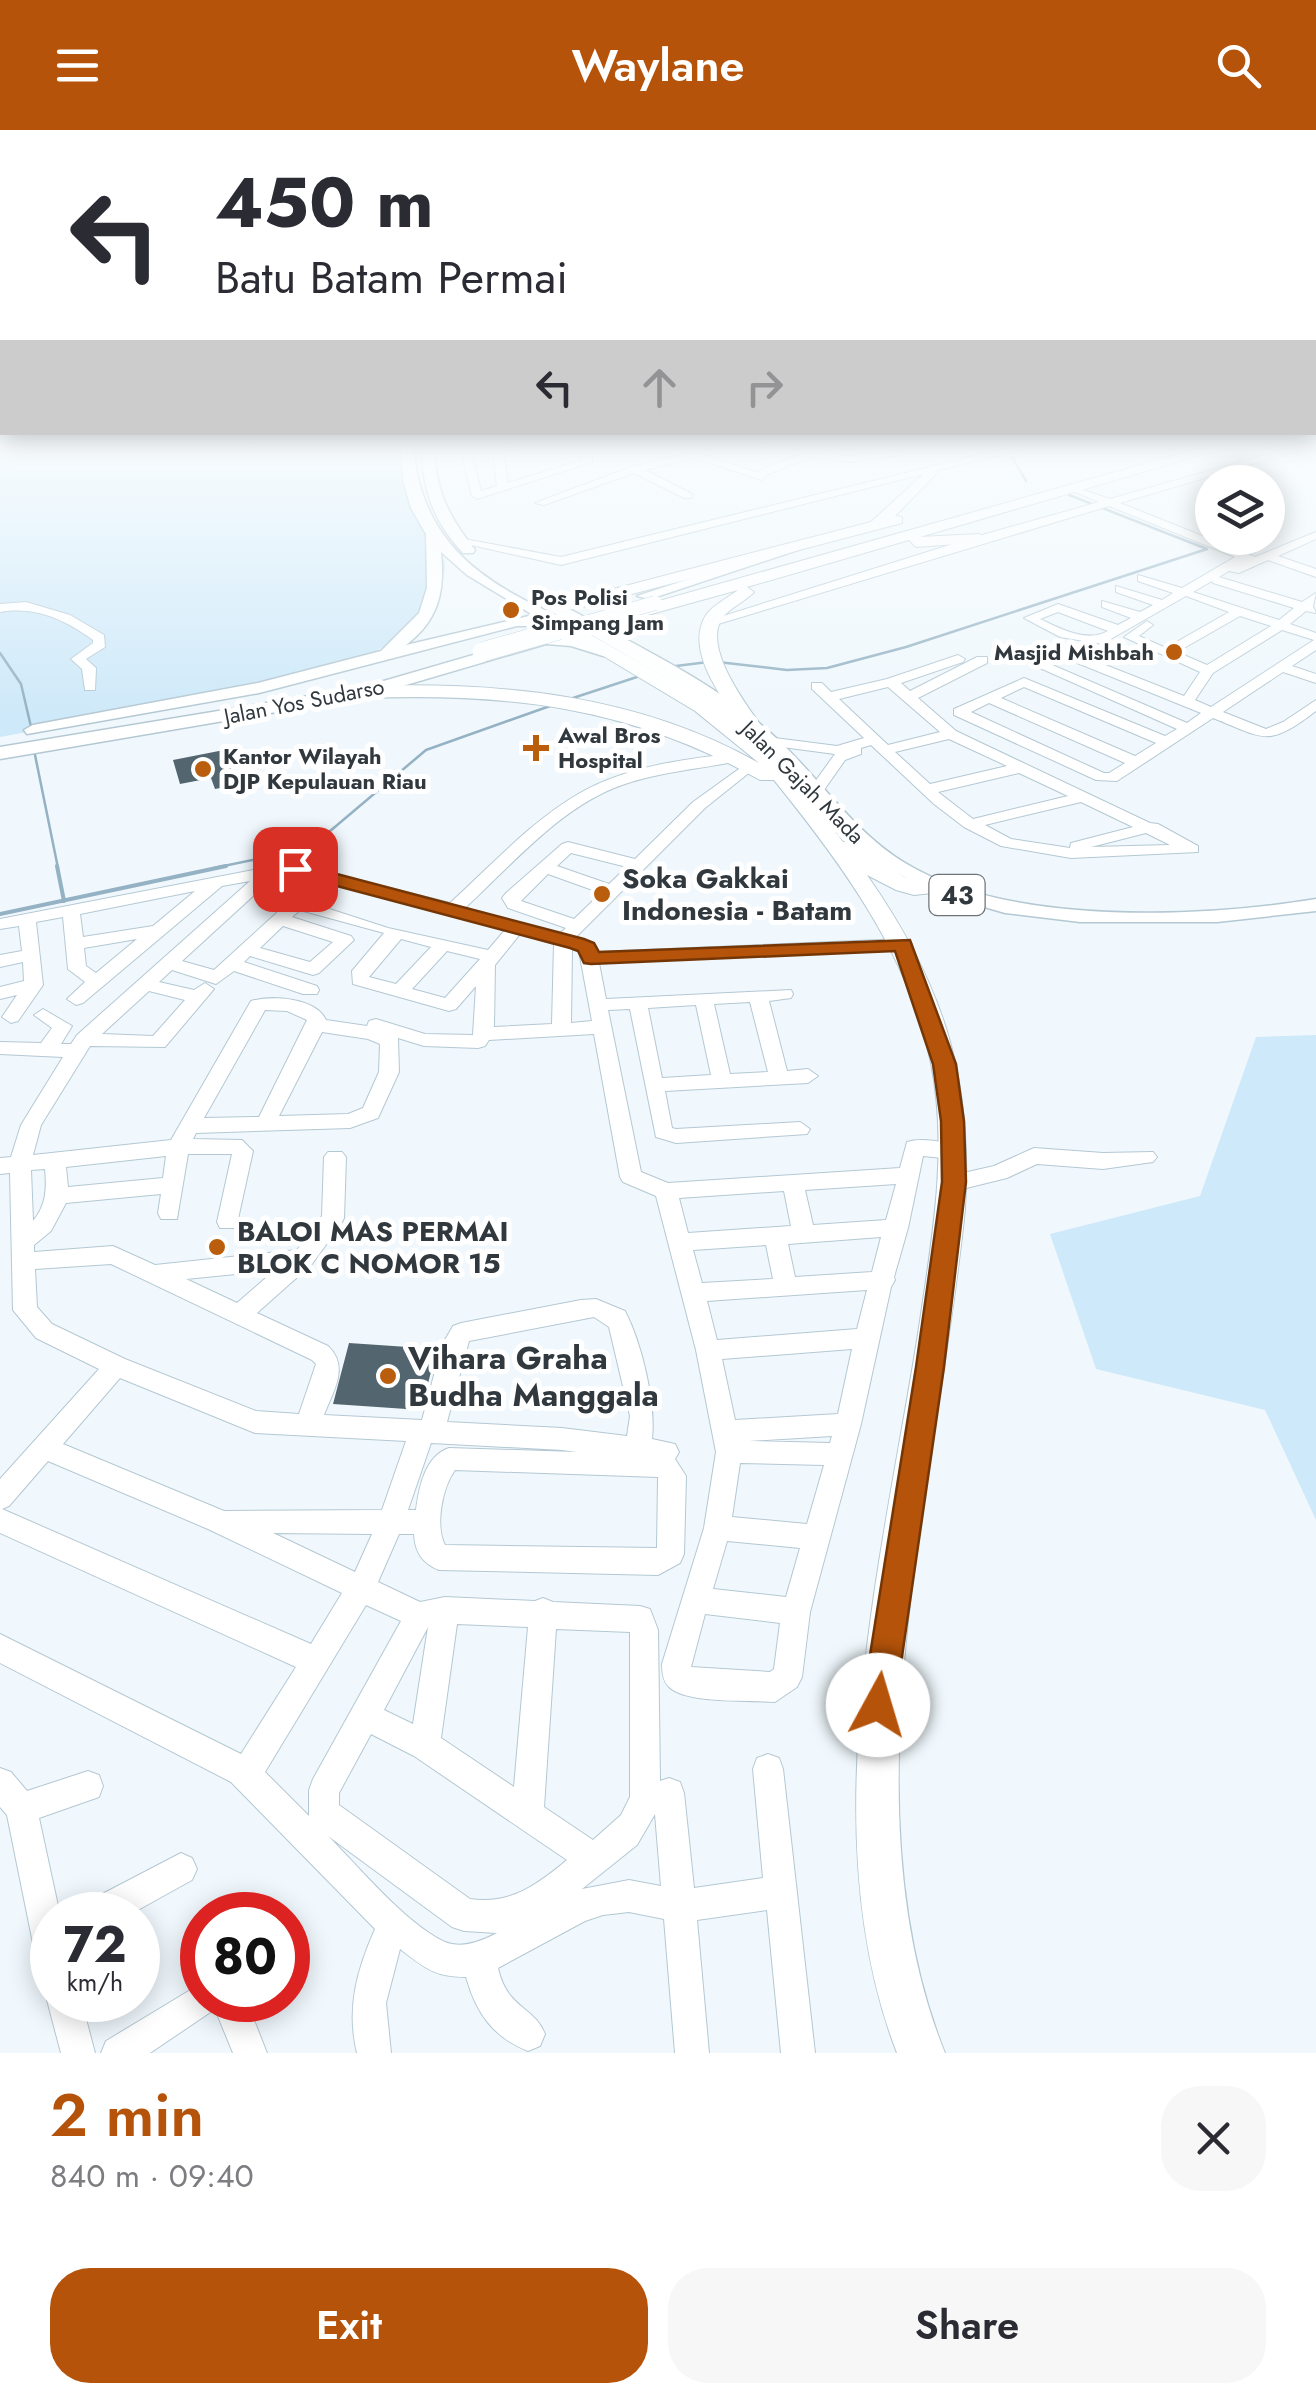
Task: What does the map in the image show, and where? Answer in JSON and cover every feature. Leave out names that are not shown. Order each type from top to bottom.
[{"type":"highway","points":[[570,622],[620,593],[833,537]]},
{"type":"highway","points":[[620,593],[620,601],[626,606],[649,603],[779,576],[904,537]]},
{"type":"highway","points":[[873,546],[979,539]]},
{"type":"highway","points":[[759,734],[723,685],[709,639],[710,622],[734,600],[779,576]]},
{"type":"highway","points":[[570,622],[597,624],[649,603]]},
{"type":"highway","name":"Jalan Gajah Mada","points":[[570,622],[715,710],[808,796],[821,828],[903,944],[944,1064],[953,1167],[930,1367],[878,1705],[877,1826],[882,1876],[902,1996],[922,2053]]},
{"type":"highway","points":[[365,692],[445,690],[598,707],[661,724],[744,761],[808,796]]},
{"type":"highway","points":[[821,828],[869,866],[913,888],[924,888],[917,878]]},
{"type":"main road","points":[[371,660],[412,632],[432,608],[438,582],[432,537]]},
{"type":"main road","points":[[433,537],[472,570],[570,622]]},
{"type":"main road","points":[[455,537],[486,565],[570,622]]},
{"type":"main road","points":[[649,603],[828,538]]},
{"type":"main road","points":[[259,688],[364,671],[846,555]]},
{"type":"main road","name":"Jalan Yos Sudarso","points":[[0,736],[478,642],[517,621],[570,622],[574,641],[545,638],[365,692],[287,708],[0,753]]},
{"type":"main road","points":[[545,638],[561,634],[570,622]]},
{"type":"main road","points":[[287,708],[478,642],[502,640],[504,651]]},
{"type":"main road","name":"Jalan Gajah Mada","points":[[715,710],[759,734],[808,796],[856,836],[917,878],[982,903],[1060,916],[1230,915],[1316,904]]},
{"type":"street","points":[[458,541],[562,561],[662,537]]},
{"type":"street","points":[[710,622],[987,537]]},
{"type":"street","points":[[1195,537],[1254,557],[1310,570]]},
{"type":"street","points":[[1208,670],[1130,637],[1188,594],[1254,557],[1311,537]]},
{"type":"street","points":[[1118,630],[1058,608],[1030,618],[1098,642],[1254,557]]},
{"type":"street","points":[[1267,596],[1310,570]]},
{"type":"street","points":[[1142,578],[1316,640],[1284,668],[1211,711],[1138,762],[1115,777],[1101,777],[959,713],[987,697],[1026,683],[1166,742]]},
{"type":"street","points":[[1217,580],[1312,605]]},
{"type":"street","points":[[1120,589],[1163,604]]},
{"type":"street","points":[[1106,604],[1141,616]]},
{"type":"street","points":[[1187,701],[1208,670],[1312,605]]},
{"type":"street","points":[[0,607],[61,614],[99,638],[100,644],[78,658],[89,668],[90,687]]},
{"type":"street","points":[[1168,652],[1239,612]]},
{"type":"street","points":[[1187,728],[1038,665],[1064,652],[1268,734],[1316,704]]},
{"type":"street","points":[[891,682],[945,729],[1192,849],[1054,852],[1016,846],[970,824],[925,790],[823,692],[891,682],[969,663],[910,696]]},
{"type":"street","points":[[1284,668],[1316,679]]},
{"type":"street","points":[[987,697],[1138,762]]},
{"type":"street","points":[[1021,741],[1084,709]]},
{"type":"street","points":[[759,734],[840,752],[945,729]]},
{"type":"street","points":[[808,796],[840,752]]},
{"type":"street","points":[[561,1030],[563,940],[744,761]]},
{"type":"street","points":[[454,910],[536,834],[597,790],[703,762],[744,761]]},
{"type":"street","points":[[925,790],[1019,768]]},
{"type":"street","points":[[970,824],[1082,798]]},
{"type":"street","points":[[1054,852],[1152,827]]},
{"type":"street","points":[[578,926],[510,901],[574,846],[639,865]]},
{"type":"street","points":[[545,867],[612,891]]},
{"type":"street","points":[[0,924],[290,868],[583,945],[591,958],[631,1177],[666,1191],[794,1186],[910,1175]]},
{"type":"street","points":[[271,870],[79,1045],[25,1136],[10,1165],[24,1251],[22,1302],[36,1324],[116,1366],[273,1426],[308,1424],[562,1439],[666,1452]]},
{"type":"street","points":[[0,1048],[158,1044],[211,980],[327,876]]},
{"type":"street","points":[[76,999],[218,880]]},
{"type":"street","points":[[296,904],[489,960]]},
{"type":"street","points":[[72,910],[77,969],[98,982]]},
{"type":"street","points":[[280,918],[344,940]]},
{"type":"street","points":[[11,1017],[34,985],[28,919]]},
{"type":"street","points":[[383,930],[359,978],[452,1005],[517,927]]},
{"type":"street","points":[[146,984],[211,980],[303,987],[313,969],[344,940],[383,930]]},
{"type":"street","points":[[74,944],[160,931]]},
{"type":"street","points":[[591,958],[903,944]]},
{"type":"street","points":[[399,992],[443,945]]},
{"type":"street","points":[[245,949],[313,969]]},
{"type":"street","points":[[0,961],[32,955]]},
{"type":"street","points":[[484,1034],[489,960]]},
{"type":"street","points":[[168,963],[211,980]]},
{"type":"street","points":[[0,993],[34,985]]},
{"type":"street","points":[[340,1015],[424,1040],[473,1044],[484,1034],[561,1030],[638,1004],[784,994]]},
{"type":"street","points":[[758,996],[779,1078]]},
{"type":"street","points":[[704,999],[722,1081]]},
{"type":"street","points":[[169,1213],[178,1146],[258,1005],[271,1003],[317,1018],[266,1122]]},
{"type":"street","points":[[638,1004],[662,1129],[671,1136],[800,1130]]},
{"type":"street","points":[[43,1015],[62,1026],[48,1048]]},
{"type":"street","points":[[191,1126],[350,1122],[372,1113],[380,1100],[393,1054],[390,1041],[372,1034],[316,1025]]},
{"type":"street","points":[[654,1085],[808,1076]]},
{"type":"street","points":[[10,1165],[178,1146],[226,1144],[242,1148],[228,1222]]},
{"type":"street","points":[[666,1191],[708,1350],[726,1442],[716,1528],[676,1664],[677,1675],[687,1682],[782,1685],[788,1670],[796,1612],[848,1424],[914,1147],[953,1167],[999,1172],[1034,1156],[1103,1161],[1146,1157]]},
{"type":"street","points":[[240,1314],[304,1258],[333,1218],[335,1157]]},
{"type":"street","points":[[24,1251],[42,1229],[59,1196],[54,1160]]},
{"type":"street","points":[[59,1196],[172,1185]]},
{"type":"street","points":[[794,1186],[804,1234]]},
{"type":"street","points":[[682,1242],[897,1228]]},
{"type":"street","points":[[775,1236],[786,1286]]},
{"type":"street","points":[[24,1251],[109,1254],[240,1314],[328,1361],[328,1372],[308,1424]]},
{"type":"street","points":[[151,1274],[304,1258]]},
{"type":"street","points":[[694,1292],[884,1280]]},
{"type":"street","points":[[246,1775],[362,1587],[427,1431],[461,1333],[596,1308],[617,1318],[642,1416],[638,1450]]},
{"type":"street","points":[[708,1350],[866,1338]]},
{"type":"street","points":[[5,1482],[44,1448],[116,1366]]},
{"type":"street","points":[[726,1442],[848,1424]]},
{"type":"street","points":[[726,1442],[840,1454]]},
{"type":"street","points":[[44,1448],[217,1520],[362,1587],[432,1613],[635,1616],[643,1624],[644,1806],[635,1825],[617,1846],[537,1904],[487,1919],[464,1916],[323,1813],[324,1790],[432,1613]]},
{"type":"street","points":[[453,1458],[660,1464],[673,1476],[671,1550],[668,1558],[658,1562],[439,1557],[428,1546],[428,1522],[439,1469],[453,1458]]},
{"type":"street","points":[[0,1520],[314,1660]]},
{"type":"street","points":[[217,1520],[428,1522]]},
{"type":"street","points":[[716,1528],[817,1538]]},
{"type":"street","points":[[696,1600],[796,1612]]},
{"type":"street","points":[[528,1811],[543,1612]]},
{"type":"street","points":[[425,1744],[432,1613]]},
{"type":"street","points":[[0,1648],[246,1775],[393,1924],[442,1960],[480,1960],[588,1903],[628,1896],[680,1906],[783,1891]]},
{"type":"street","points":[[366,1716],[425,1744],[528,1811],[594,1860]]},
{"type":"street","points":[[768,1769],[798,2053]]},
{"type":"street","points":[[37,1892],[10,1796],[88,1786]]},
{"type":"street","points":[[669,1793],[692,2053]]},
{"type":"street","points":[[139,1892],[181,1869]]},
{"type":"street","points":[[374,2053],[366,2013],[370,1987],[393,1924]]},
{"type":"street","points":[[480,1960],[482,1982],[495,2009],[528,2034]]},
{"type":"street","points":[[118,2053],[180,2014]]},
{"type":"street","points":[[70,2022],[78,2053]]},
{"type":"street","points":[[238,2022],[250,2053]]},
{"type":"shaded area","points":[[0,537],[436,537],[445,563],[432,603],[399,636],[358,661],[318,678],[0,737]]},
{"type":"shaded area","points":[[1316,1035],[1316,1520],[1265,1410],[1096,1369],[1050,1234],[1200,1196],[1256,1037]]},
{"type":"building","name":"Kantor Wilayah DJP Kepulauan Riau","points":[[224,750],[237,785],[215,789],[211,778],[180,784],[173,760]]},
{"type":"building","name":"Vihara Graha Budha Manggala","points":[[349,1343],[437,1349],[421,1410],[333,1404]]},
{"type":"waterway","points":[[718,662],[787,670],[827,668],[906,647],[1207,549],[1176,537]]},
{"type":"waterway","points":[[0,653],[21,684],[32,731]]},
{"type":"waterway","points":[[668,667],[708,662]]},
{"type":"waterway","points":[[573,698],[640,676]]},
{"type":"waterway","points":[[214,868],[310,848],[426,750],[550,706]]},
{"type":"waterway","points":[[34,750],[58,868]]},
{"type":"waterway","points":[[57,866],[64,900]]},
{"type":"waterway","points":[[64,900],[226,866]]},
{"type":"waterway","points":[[0,914],[64,900]]},
{"type":"place","name":"Pos Polisi Simpang Jam","points":[[511,610]]},
{"type":"place","name":"Masjid Mishbah","points":[[1174,652]]},
{"type":"place","name":"Awal Bros Hospital","points":[[536,748]]},
{"type":"place","name":"Kantor Wilayah DJP Kepulauan Riau","points":[[203,769]]},
{"type":"place","name":"Soka Gakkai Indonesia - Batam","points":[[602,894]]},
{"type":"place","name":"BALOI MAS PERMAI BLOK C NOMOR 15","points":[[217,1247]]},
{"type":"place","name":"Vihara Graha Budha Manggala","points":[[388,1376]]},
{"type":"route","points":[[295,869],[577,943],[590,951],[591,958],[903,944],[944,1064],[952,1121],[954,1182],[878,1705]]}]
